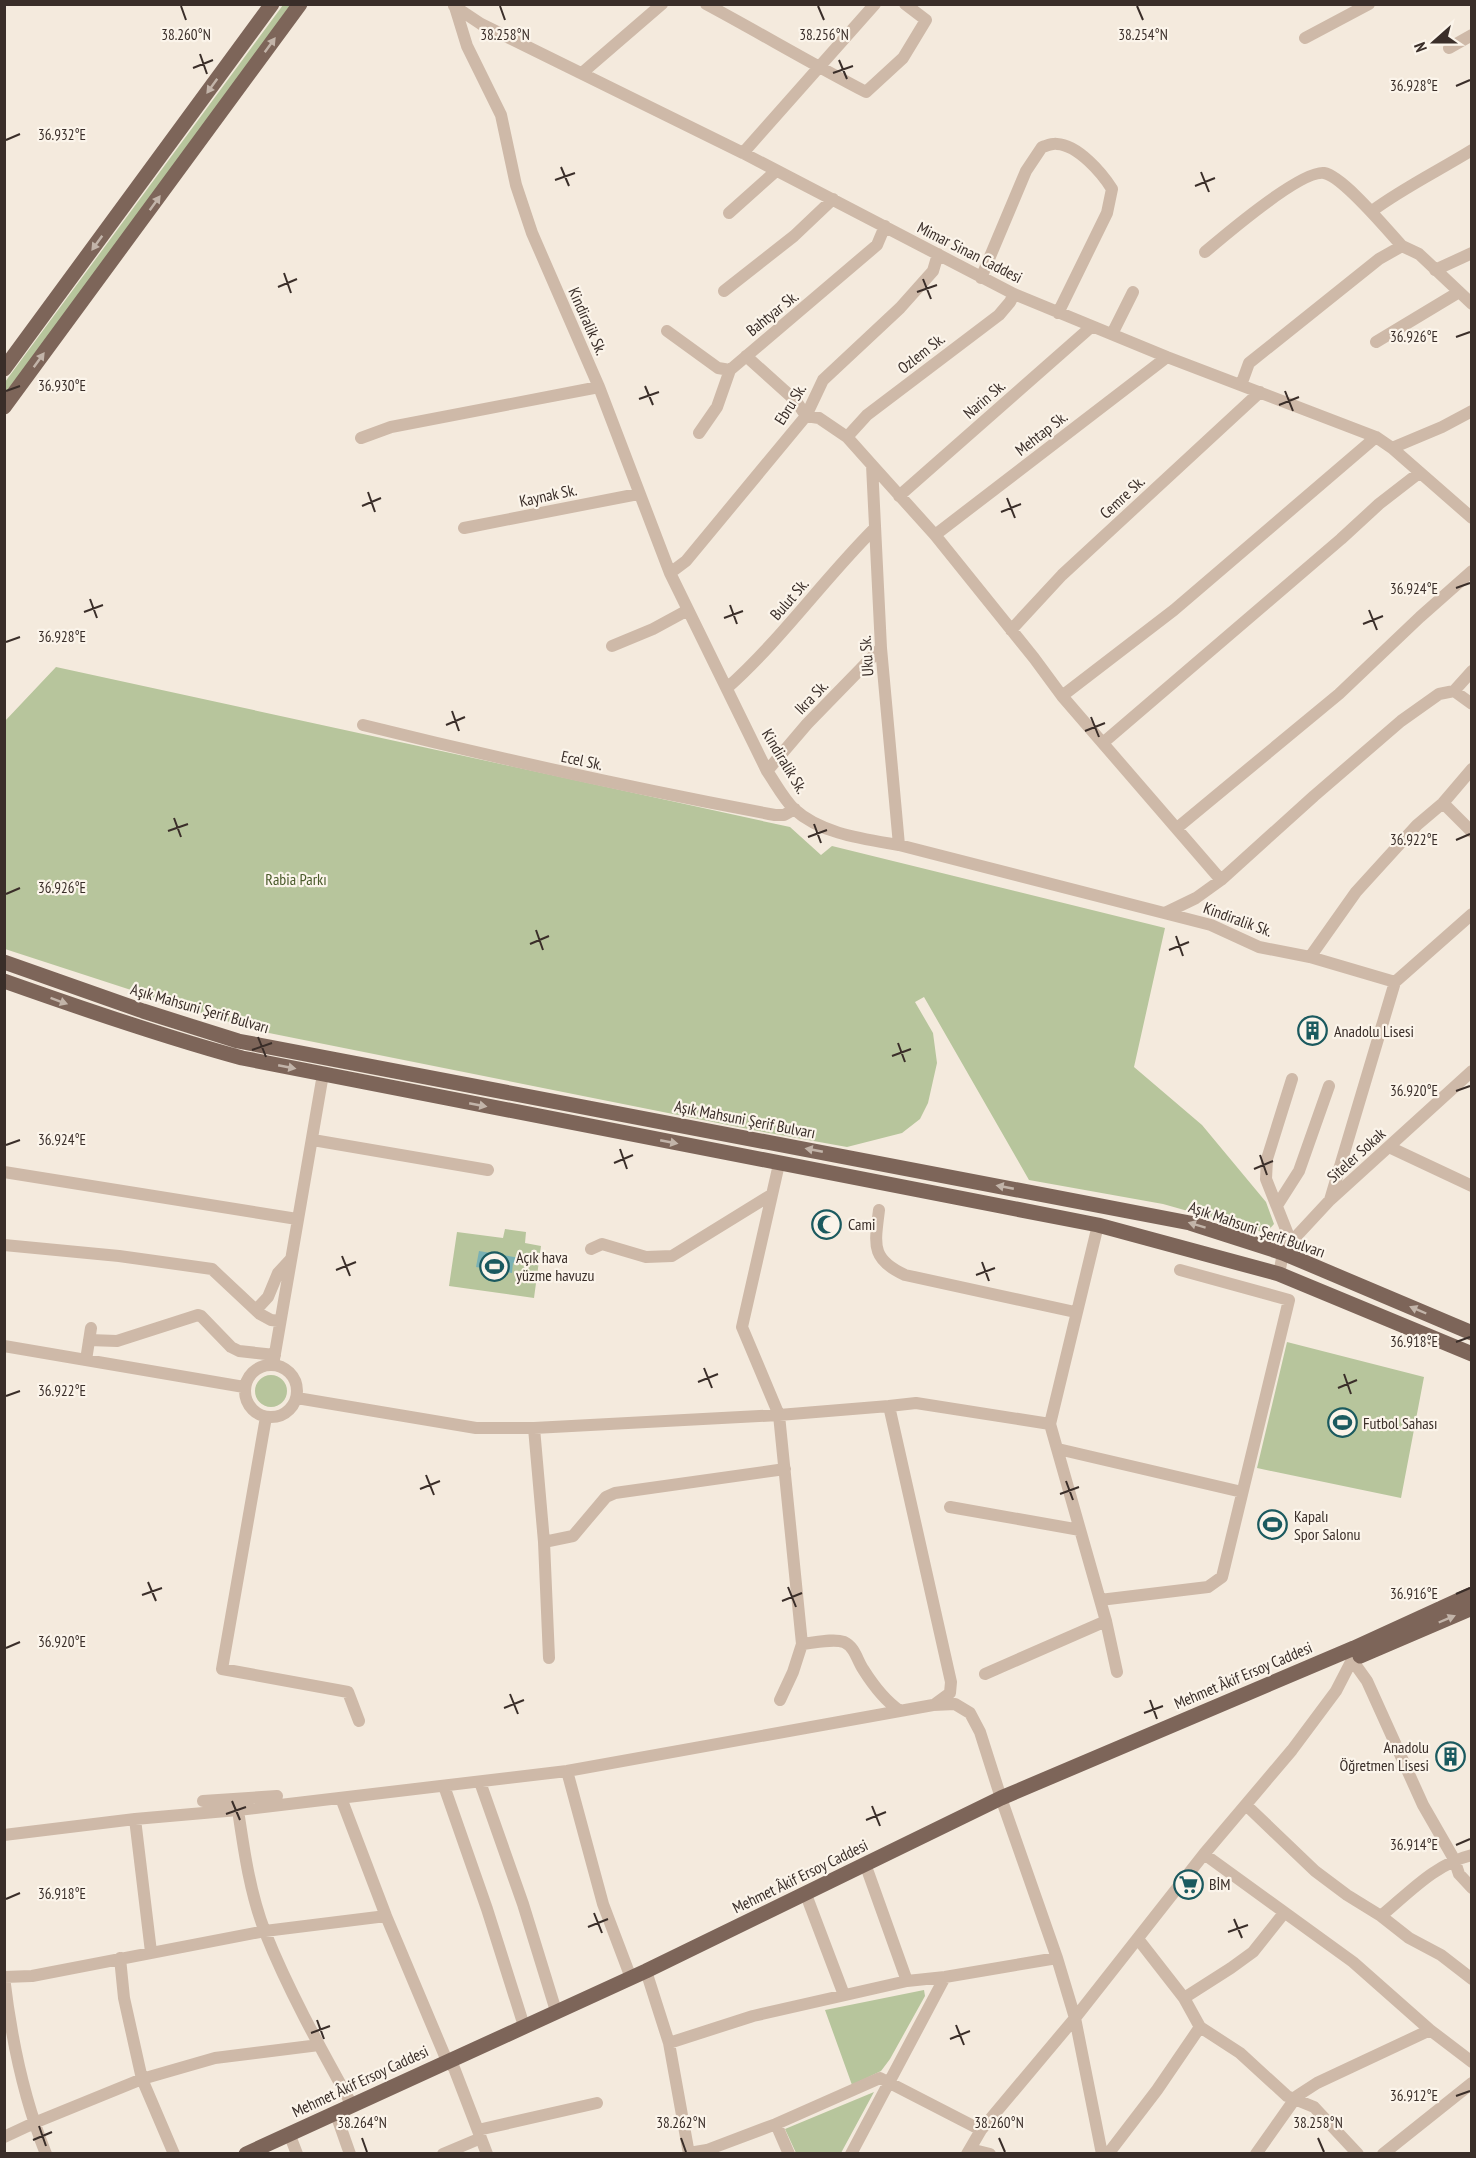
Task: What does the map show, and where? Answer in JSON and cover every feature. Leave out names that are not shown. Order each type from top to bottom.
[{"type":"main road","points":[[4,369],[272,4]]},
{"type":"main road","points":[[4,407],[300,4]]},
{"type":"main road","name":"Aşık Mahsuni Şerif Bulvarı","points":[[4,962],[143,1011],[238,1041],[1190,1223],[1287,1247],[1472,1333]]},
{"type":"main road","points":[[4,981],[181,1042],[242,1058],[1098,1225],[1279,1274],[1472,1354]]},
{"type":"main road","name":"Mehmet Âkif Ersoy Caddesi","points":[[265,2154],[294,2147],[338,2120],[524,2026],[631,1978],[648,1976],[1003,1802],[1472,1594]]},
{"type":"main road","name":"Mehmet Âkif Ersoy Caddesi","points":[[246,2154],[352,2105],[451,2064],[648,1976],[868,1872],[1003,1802],[1352,1660],[1472,1608]]},
{"type":"street","points":[[582,73],[662,4]]},
{"type":"street","points":[[706,4],[790,49],[818,68],[866,92],[903,58],[926,20],[905,4]]},
{"type":"street","points":[[742,153],[875,4]]},
{"type":"street","points":[[1305,38],[1369,4]]},
{"type":"street","name":"Mimar Sinan Caddesi","points":[[454,5],[480,24],[742,153],[1014,294],[1091,327],[1376,437],[1392,448],[1472,518]]},
{"type":"street","name":"Kindiralik Sk.","points":[[454,5],[467,46],[501,115],[516,185],[532,233],[599,387],[670,573],[768,771],[782,795],[795,809],[819,824],[855,838],[899,845],[1211,925],[1259,946],[1310,957],[1395,982]]},
{"type":"street","points":[[1449,48],[1472,35]]},
{"type":"street","points":[[981,278],[1026,171],[1042,147],[1057,144],[1077,152],[1099,170],[1112,189],[1107,213],[1058,313]]},
{"type":"street","points":[[1372,212],[1398,192],[1437,172],[1472,150]]},
{"type":"street","points":[[729,213],[776,171]]},
{"type":"street","points":[[1205,252],[1276,196],[1312,175],[1325,173],[1372,212],[1402,246],[1419,254],[1472,304]]},
{"type":"street","points":[[724,291],[794,236],[833,200]]},
{"type":"street","name":"Bahtyar Sk.","points":[[730,370],[877,246],[885,226]]},
{"type":"street","points":[[1241,385],[1249,363],[1379,259],[1402,246]]},
{"type":"street","points":[[1435,270],[1472,253]]},
{"type":"street","name":"Ebru Sk.","points":[[670,573],[686,561],[806,416],[824,380],[900,308],[933,272],[938,254]]},
{"type":"street","points":[[1112,334],[1133,292]]},
{"type":"street","points":[[1376,342],[1459,292]]},
{"type":"street","name":"Ozlem Sk.","points":[[847,436],[867,415],[999,315],[1014,294]]},
{"type":"street","name":"Narin Sk.","points":[[899,496],[1091,327]]},
{"type":"street","points":[[667,331],[718,368],[730,370],[717,407],[699,433]]},
{"type":"street","points":[[746,356],[796,401],[806,416],[819,418],[847,436],[935,536],[1062,696],[1221,880]]},
{"type":"street","name":"Mehtap Sk.","points":[[935,536],[1167,357]]},
{"type":"street","points":[[361,438],[391,427],[599,387]]},
{"type":"street","name":"Cemre Sk.","points":[[1011,630],[1062,575],[1260,392]]},
{"type":"street","points":[[1392,448],[1442,427],[1472,411]]},
{"type":"street","points":[[1062,696],[1166,616],[1376,437]]},
{"type":"street","name":"Uku Sk.","points":[[872,465],[881,648],[899,845]]},
{"type":"street","points":[[1104,742],[1379,504],[1419,473]]},
{"type":"street","name":"Kaynak Sk.","points":[[464,528],[638,494]]},
{"type":"street","points":[[1459,509],[1472,501]]},
{"type":"street","name":"Bulut Sk.","points":[[727,688],[754,663],[845,558],[874,529]]},
{"type":"street","points":[[1177,828],[1339,694],[1420,616],[1472,571]]},
{"type":"street","points":[[612,646],[688,610]]},
{"type":"street","name":"Ikra Sk.","points":[[768,771],[807,724],[881,648]]},
{"type":"street","points":[[1165,914],[1196,898],[1221,880],[1401,721],[1440,694],[1454,691],[1472,671]]},
{"type":"street","points":[[1454,691],[1472,705]]},
{"type":"street","name":"Ecel Sk.","points":[[363,725],[468,752],[627,787],[775,815],[784,815],[795,809]]},
{"type":"street","points":[[1310,957],[1356,892],[1417,825],[1443,803],[1472,769]]},
{"type":"street","points":[[1443,803],[1472,832]]},
{"type":"street","points":[[1196,898],[1196,912],[1211,925]]},
{"type":"street","points":[[1330,1200],[1395,982],[1472,914]]},
{"type":"street","name":"Siteler Sokak","points":[[1287,1247],[1330,1200],[1472,1071]]},
{"type":"street","points":[[274,1360],[323,1074]]},
{"type":"street","points":[[1279,1274],[1287,1247],[1278,1204],[1266,1179],[1267,1159],[1292,1079]]},
{"type":"street","points":[[1278,1204],[1299,1171],[1329,1086]]},
{"type":"street","points":[[313,1140],[488,1170]]},
{"type":"street","points":[[1389,1147],[1472,1186]]},
{"type":"street","points":[[778,1164],[742,1327],[779,1415],[785,1469],[802,1644],[793,1672],[780,1700]]},
{"type":"street","points":[[5,1173],[297,1219]]},
{"type":"street","points":[[591,1249],[602,1245],[646,1257],[672,1256],[771,1196]]},
{"type":"street","points":[[879,1210],[875,1240],[880,1258],[890,1268],[905,1275],[1075,1312]]},
{"type":"street","points":[[1098,1225],[1075,1312],[1050,1424],[1106,1621],[1117,1672]]},
{"type":"street","points":[[4,1245],[119,1256],[212,1269],[256,1310],[271,1320],[280,1321]]},
{"type":"street","points":[[256,1310],[268,1297],[278,1273],[291,1259]]},
{"type":"street","points":[[1100,1600],[1208,1587],[1222,1577],[1289,1300],[1180,1270]]},
{"type":"street","points":[[86,1360],[90,1334],[117,1341],[198,1315],[231,1347],[239,1352],[274,1360],[293,1377],[297,1386],[297,1398],[285,1413],[276,1417],[257,1414],[250,1408],[244,1395],[248,1377],[254,1370],[274,1360]]},
{"type":"street","points":[[4,1346],[244,1387]]},
{"type":"street","points":[[297,1398],[476,1428],[534,1428],[779,1415],[916,1403],[1050,1424]]},
{"type":"street","points":[[889,1406],[951,1682],[950,1693],[933,1705]]},
{"type":"street","points":[[266,1417],[222,1669],[348,1692],[359,1721]]},
{"type":"street","points":[[534,1428],[544,1542],[549,1658]]},
{"type":"street","points":[[1058,1449],[1242,1492]]},
{"type":"street","points":[[544,1542],[573,1536],[606,1497],[615,1493],[785,1469]]},
{"type":"street","points":[[950,1507],[1080,1530]]},
{"type":"street","points":[[985,1674],[1106,1621]]},
{"type":"street","points":[[802,1644],[840,1641],[847,1643],[854,1650],[862,1668],[887,1702],[900,1711]]},
{"type":"street","points":[[990,2154],[969,2151],[981,2130],[1075,2018],[1204,1854],[1292,1750],[1336,1691],[1352,1660],[1367,1681],[1423,1805],[1454,1859],[1459,1874],[1472,1888]]},
{"type":"street","points":[[4,1835],[567,1772],[933,1705],[955,1704],[970,1713],[980,1732],[1057,1958],[1075,2018],[1102,2154]]},
{"type":"street","points":[[567,1772],[603,1904],[631,1978]]},
{"type":"street","points":[[480,1782],[523,1904],[556,2011]]},
{"type":"street","points":[[444,1786],[487,1909],[524,2026]]},
{"type":"street","points":[[203,1801],[277,1796]]},
{"type":"street","points":[[341,1798],[386,1916],[451,2064],[487,2154]]},
{"type":"street","points":[[1246,1805],[1315,1871],[1410,1938],[1441,1955],[1472,1979]]},
{"type":"street","points":[[238,1810],[247,1866],[265,1931],[319,2045],[352,2105]]},
{"type":"street","points":[[135,1819],[151,1952]]},
{"type":"street","points":[[1204,1854],[1353,1962],[1430,2030],[1472,2062]]},
{"type":"street","points":[[1381,1916],[1442,1865],[1454,1859],[1472,1855]]},
{"type":"street","points":[[868,1872],[907,1981]]},
{"type":"street","points":[[808,1900],[844,1995]]},
{"type":"street","points":[[1184,1998],[1253,1952],[1284,1914]]},
{"type":"street","points":[[46,2154],[33,2123],[25,2094],[7,2014],[4,1977],[32,1976],[265,1931],[386,1916]]},
{"type":"street","points":[[1138,1939],[1184,1998],[1200,2028],[1240,2054],[1276,2088],[1314,2107],[1358,2154]]},
{"type":"street","points":[[669,2043],[753,2016],[907,1981],[945,1977],[1057,1958]]},
{"type":"street","points":[[120,1959],[124,1998],[142,2079],[174,2154]]},
{"type":"street","points":[[648,1976],[669,2043],[689,2153],[707,2150],[776,2124],[880,2078],[981,2130]]},
{"type":"street","points":[[851,2154],[945,1977]]},
{"type":"street","points":[[1108,2154],[1157,2090],[1200,2028]]},
{"type":"street","points":[[1256,2154],[1295,2099],[1317,2083],[1430,2030]]},
{"type":"street","points":[[4,2137],[142,2079],[215,2058],[319,2045]]},
{"type":"street","points":[[1383,2154],[1472,2083]]},
{"type":"street","points":[[443,2154],[479,2134],[597,2103]]},
{"type":"street","points":[[338,2120],[350,2154]]},
{"type":"street","points":[[776,2124],[789,2154]]},
{"type":"green space","points":[[283,5],[292,5],[5,396],[5,382]]},
{"type":"green space","name":"Rabia Parkı","points":[[56,667],[790,827],[821,855],[832,846],[1165,928],[1134,1067],[1202,1125],[1266,1202],[1274,1224],[1266,1233],[1163,1204],[1029,1180],[924,997],[915,1002],[933,1033],[937,1063],[928,1103],[920,1119],[902,1133],[847,1147],[254,1030],[5,949],[5,721]]},
{"type":"green space","name":"Açık hava yüzme havuzu","points":[[505,1229],[526,1232],[525,1243],[541,1246],[534,1298],[449,1286],[457,1232],[503,1238]]},
{"type":"green space","name":"Futbol Sahası","points":[[1287,1342],[1424,1377],[1401,1498],[1257,1468]]},
{"type":"green space","points":[[271,1375],[282,1380],[287,1391],[282,1402],[271,1407],[260,1402],[255,1391],[260,1380]]},
{"type":"green space","points":[[924,1990],[925,1996],[881,2071],[852,2085],[825,2010]]},
{"type":"green space","points":[[874,2092],[841,2153],[796,2153],[785,2129]]},
{"type":"water","name":"Açık hava yüzme havuzu","points":[[479,1251],[520,1258],[519,1264],[513,1263],[512,1273],[476,1267]]},
{"type":"place","name":"Anadolu Lisesi","points":[[1313,1031]]},
{"type":"place","name":"Cami","points":[[827,1224]]},
{"type":"place","name":"Açık hava yüzme havuzu","points":[[495,1266]]},
{"type":"place","name":"Futbol Sahası","points":[[1342,1423]]},
{"type":"place","name":"Kapalı Spor Salonu","points":[[1273,1525]]},
{"type":"place","name":"Anadolu Öğretmen Lisesi","points":[[1450,1756]]},
{"type":"place","name":"BİM","points":[[1188,1884]]}]
